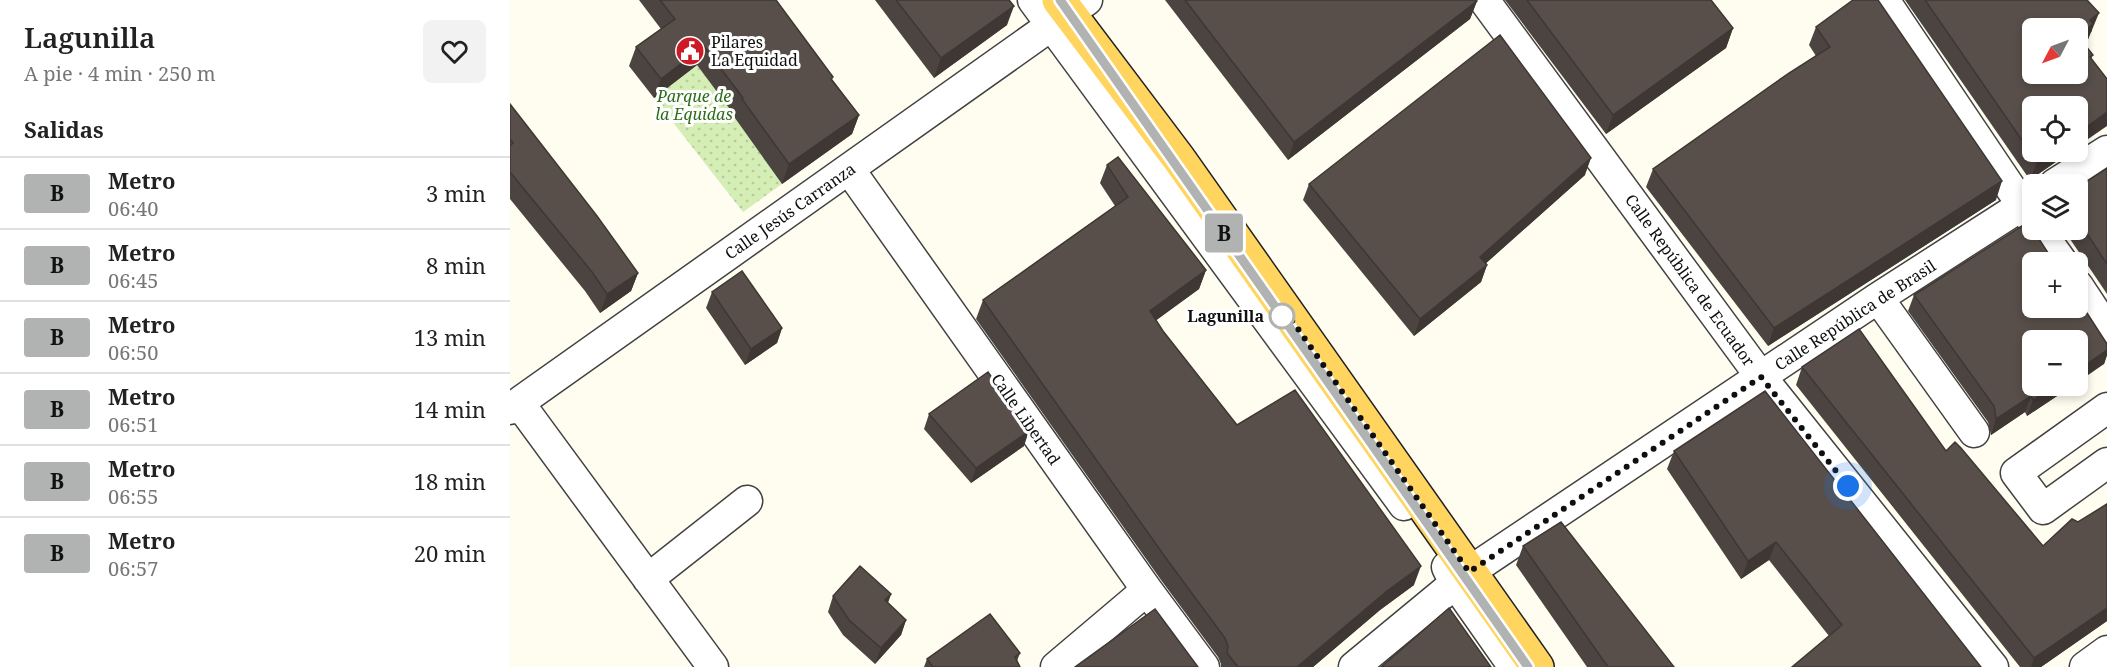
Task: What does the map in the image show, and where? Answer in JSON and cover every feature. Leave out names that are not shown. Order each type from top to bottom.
[{"type":"main road","points":[[1067,9],[1179,159],[1462,578],[1537,667]]},
{"type":"street","points":[[1033,0],[1067,9]]},
{"type":"street","name":"Calle República de Ecuador","points":[[1484,0],[1761,377],[1993,667]]},
{"type":"street","points":[[1884,0],[2022,198]]},
{"type":"street","name":"Calle Jesús Carranza","points":[[514,406],[849,169],[1067,9]]},
{"type":"street","points":[[2071,174],[2107,151]]},
{"type":"street","name":"Calle Libertad","points":[[849,169],[1204,667]]},
{"type":"street","name":"Calle República de Brasil","points":[[1354,667],[1462,578],[1878,298],[2022,212]]},
{"type":"street","points":[[1878,298],[1974,432]]},
{"type":"street","points":[[2088,301],[2107,330]]},
{"type":"street","points":[[514,406],[713,667]]},
{"type":"street","points":[[2107,408],[2016,473],[2043,509],[2107,463]]},
{"type":"street","points":[[648,579],[747,501]]},
{"type":"street","points":[[1462,578],[1514,667]]},
{"type":"street","points":[[1056,667],[1147,590]]},
{"type":"street","points":[[2085,667],[2107,651]]},
{"type":"green space","name":"Parque de la Equidas","points":[[697,65],[727,105],[756,83],[782,184],[743,212],[654,98]]},
{"type":"building","points":[[660,0],[776,0],[859,115],[789,164],[704,46],[661,79],[636,47],[675,19]]},
{"type":"building","points":[[896,0],[1009,0],[1014,6],[941,58]]},
{"type":"building","points":[[1185,0],[1476,0],[1477,1],[1294,142]]},
{"type":"building","points":[[1527,0],[1711,0],[1733,28],[1613,115]]},
{"type":"building","points":[[1853,0],[1878,0],[2002,181],[1774,328],[1653,169],[1789,73],[1830,47],[1816,27]]},
{"type":"building","points":[[1925,0],[2087,0],[2099,13],[2090,20],[2093,24],[2088,28],[2088,18],[2022,18],[2022,84],[2088,84],[2088,49],[2093,55],[2090,57],[2107,79],[2107,112],[2088,126],[2088,96],[2022,96],[2022,140]]},
{"type":"building","points":[[1500,35],[1591,158],[1480,257],[1487,265],[1420,319],[1309,184]]},
{"type":"building","points":[[510,104],[638,273],[607,294],[592,272],[510,172],[510,146],[513,143],[510,139]]},
{"type":"building","points":[[1118,157],[1206,270],[1150,311],[1163,331],[1237,425],[1295,390],[1421,566],[1387,591],[1297,667],[1238,667],[1227,653],[1228,646],[1225,638],[983,300],[1128,197],[1107,165]]},
{"type":"building","points":[[2107,168],[2107,264],[2088,235],[2088,180]]},
{"type":"building","points":[[2022,226],[2022,240],[2040,240],[2048,252],[2022,252],[2022,318],[2088,318],[2088,315],[2107,344],[2107,350],[2088,363],[2088,330],[2022,330],[2022,396],[2031,396],[1996,419],[1994,406],[1914,295]]},
{"type":"building","points":[[742,271],[782,328],[751,349],[712,292]]},
{"type":"building","points":[[1859,329],[1946,451],[1955,442],[2043,546],[2072,519],[2078,522],[2107,504],[2107,608],[2034,658],[1802,367]]},
{"type":"building","points":[[988,372],[1029,431],[976,468],[929,414]]},
{"type":"building","points":[[1765,391],[1981,667],[1792,667],[1842,625],[1776,542],[1748,561],[1674,451]]},
{"type":"building","points":[[1561,522],[1674,667],[1608,667],[1523,546]]},
{"type":"building","points":[[860,566],[891,594],[885,600],[906,620],[881,648],[849,620],[833,596]]},
{"type":"building","points":[[1449,608],[1491,667],[1381,667]]},
{"type":"building","points":[[1155,609],[1198,667],[1075,667]]},
{"type":"building","points":[[990,614],[1020,653],[1015,657],[1020,667],[933,667],[927,659]]},
{"type":"metro line","name":"B","points":[[1060,0],[1528,667]]},
{"type":"place","name":"Pilares La Equidad","points":[[690,51]]},
{"type":"place","name":"Lagunilla","points":[[1282,316]]},
{"type":"route","points":[[1282,316],[1284,309],[1469,572],[1761,377],[1848,486]]}]
